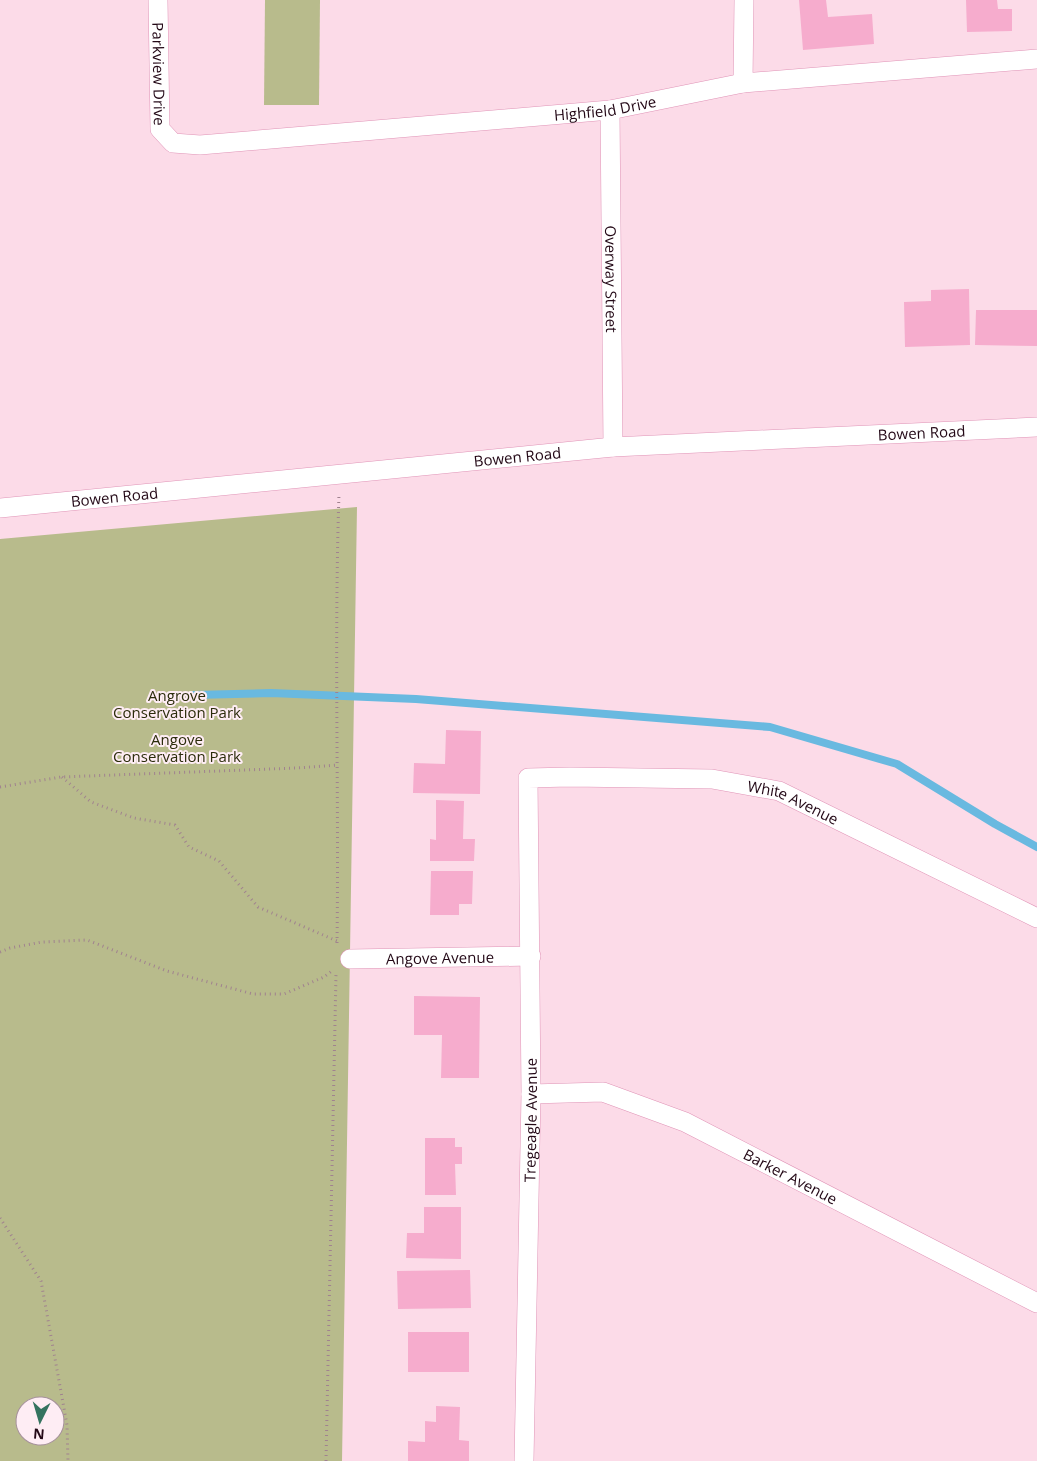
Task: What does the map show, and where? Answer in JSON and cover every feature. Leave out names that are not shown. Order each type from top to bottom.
[{"type":"street","name":"Parkview Drive","points":[[158,0],[160,129],[173,143]]},
{"type":"street","points":[[743,83],[744,0]]},
{"type":"street","name":"Highfield Drive","points":[[173,143],[200,145],[610,110],[743,83],[1037,59]]},
{"type":"street","name":"Overway Street","points":[[610,110],[613,447]]},
{"type":"street","name":"Bowen Road","points":[[0,508],[613,447],[1037,427]]},
{"type":"street","name":"White Avenue","points":[[528,778],[712,778],[779,791],[1037,918]]},
{"type":"street","name":"Tregeagle Avenue","points":[[524,1461],[531,1094],[528,778]]},
{"type":"street","name":"Angove Avenue","points":[[343,954],[531,956]]},
{"type":"street","name":"Barker Avenue","points":[[531,1094],[603,1092],[685,1122],[1037,1303]]},
{"type":"path","points":[[340,474],[336,589],[337,941],[343,954]]},
{"type":"path","points":[[0,787],[61,777],[338,765]]},
{"type":"path","points":[[61,777],[91,802],[134,818],[175,825],[189,847],[219,861],[258,907],[337,941]]},
{"type":"path","points":[[0,952],[10,948],[42,942],[88,940],[167,971],[253,994],[284,994],[324,977],[336,968],[326,1461]]},
{"type":"path","points":[[0,1218],[40,1281],[66,1425],[68,1461]]},
{"type":"green space","points":[[265,0],[320,0],[319,105],[264,105]]},
{"type":"green space","name":"Angrove Conservation Park","points":[[357,507],[342,1461],[0,1461],[0,539]]},
{"type":"building","points":[[799,0],[826,0],[828,17],[872,14],[874,44],[803,50]]},
{"type":"building","points":[[966,0],[997,0],[998,9],[1012,9],[1012,31],[967,32]]},
{"type":"building","points":[[969,289],[970,345],[905,347],[904,302],[931,301],[931,290]]},
{"type":"building","points":[[976,310],[1037,310],[1037,346],[975,345]]},
{"type":"building","points":[[446,730],[481,731],[480,794],[413,793],[414,763],[445,764]]},
{"type":"building","points":[[436,800],[464,801],[463,839],[475,839],[474,861],[430,861],[430,839],[436,840]]},
{"type":"building","points":[[431,871],[473,871],[472,904],[459,904],[459,915],[430,915]]},
{"type":"building","points":[[414,996],[480,997],[479,1078],[441,1078],[442,1035],[414,1035]]},
{"type":"building","points":[[425,1138],[455,1138],[455,1147],[462,1147],[462,1164],[455,1164],[456,1195],[425,1195]]},
{"type":"building","points":[[424,1207],[461,1207],[461,1259],[406,1258],[407,1233],[424,1233]]},
{"type":"building","points":[[470,1270],[471,1308],[398,1309],[397,1271]]},
{"type":"building","points":[[408,1332],[469,1332],[469,1372],[408,1372]]},
{"type":"building","points":[[436,1406],[460,1407],[459,1440],[469,1441],[469,1461],[408,1461],[408,1441],[425,1442],[425,1421],[436,1422]]},
{"type":"waterway","points":[[193,695],[271,693],[416,699],[770,727],[897,764],[995,824],[1037,847]]},
{"type":"park label","name":"Angove Conservation Park","points":[[177,748]]}]
